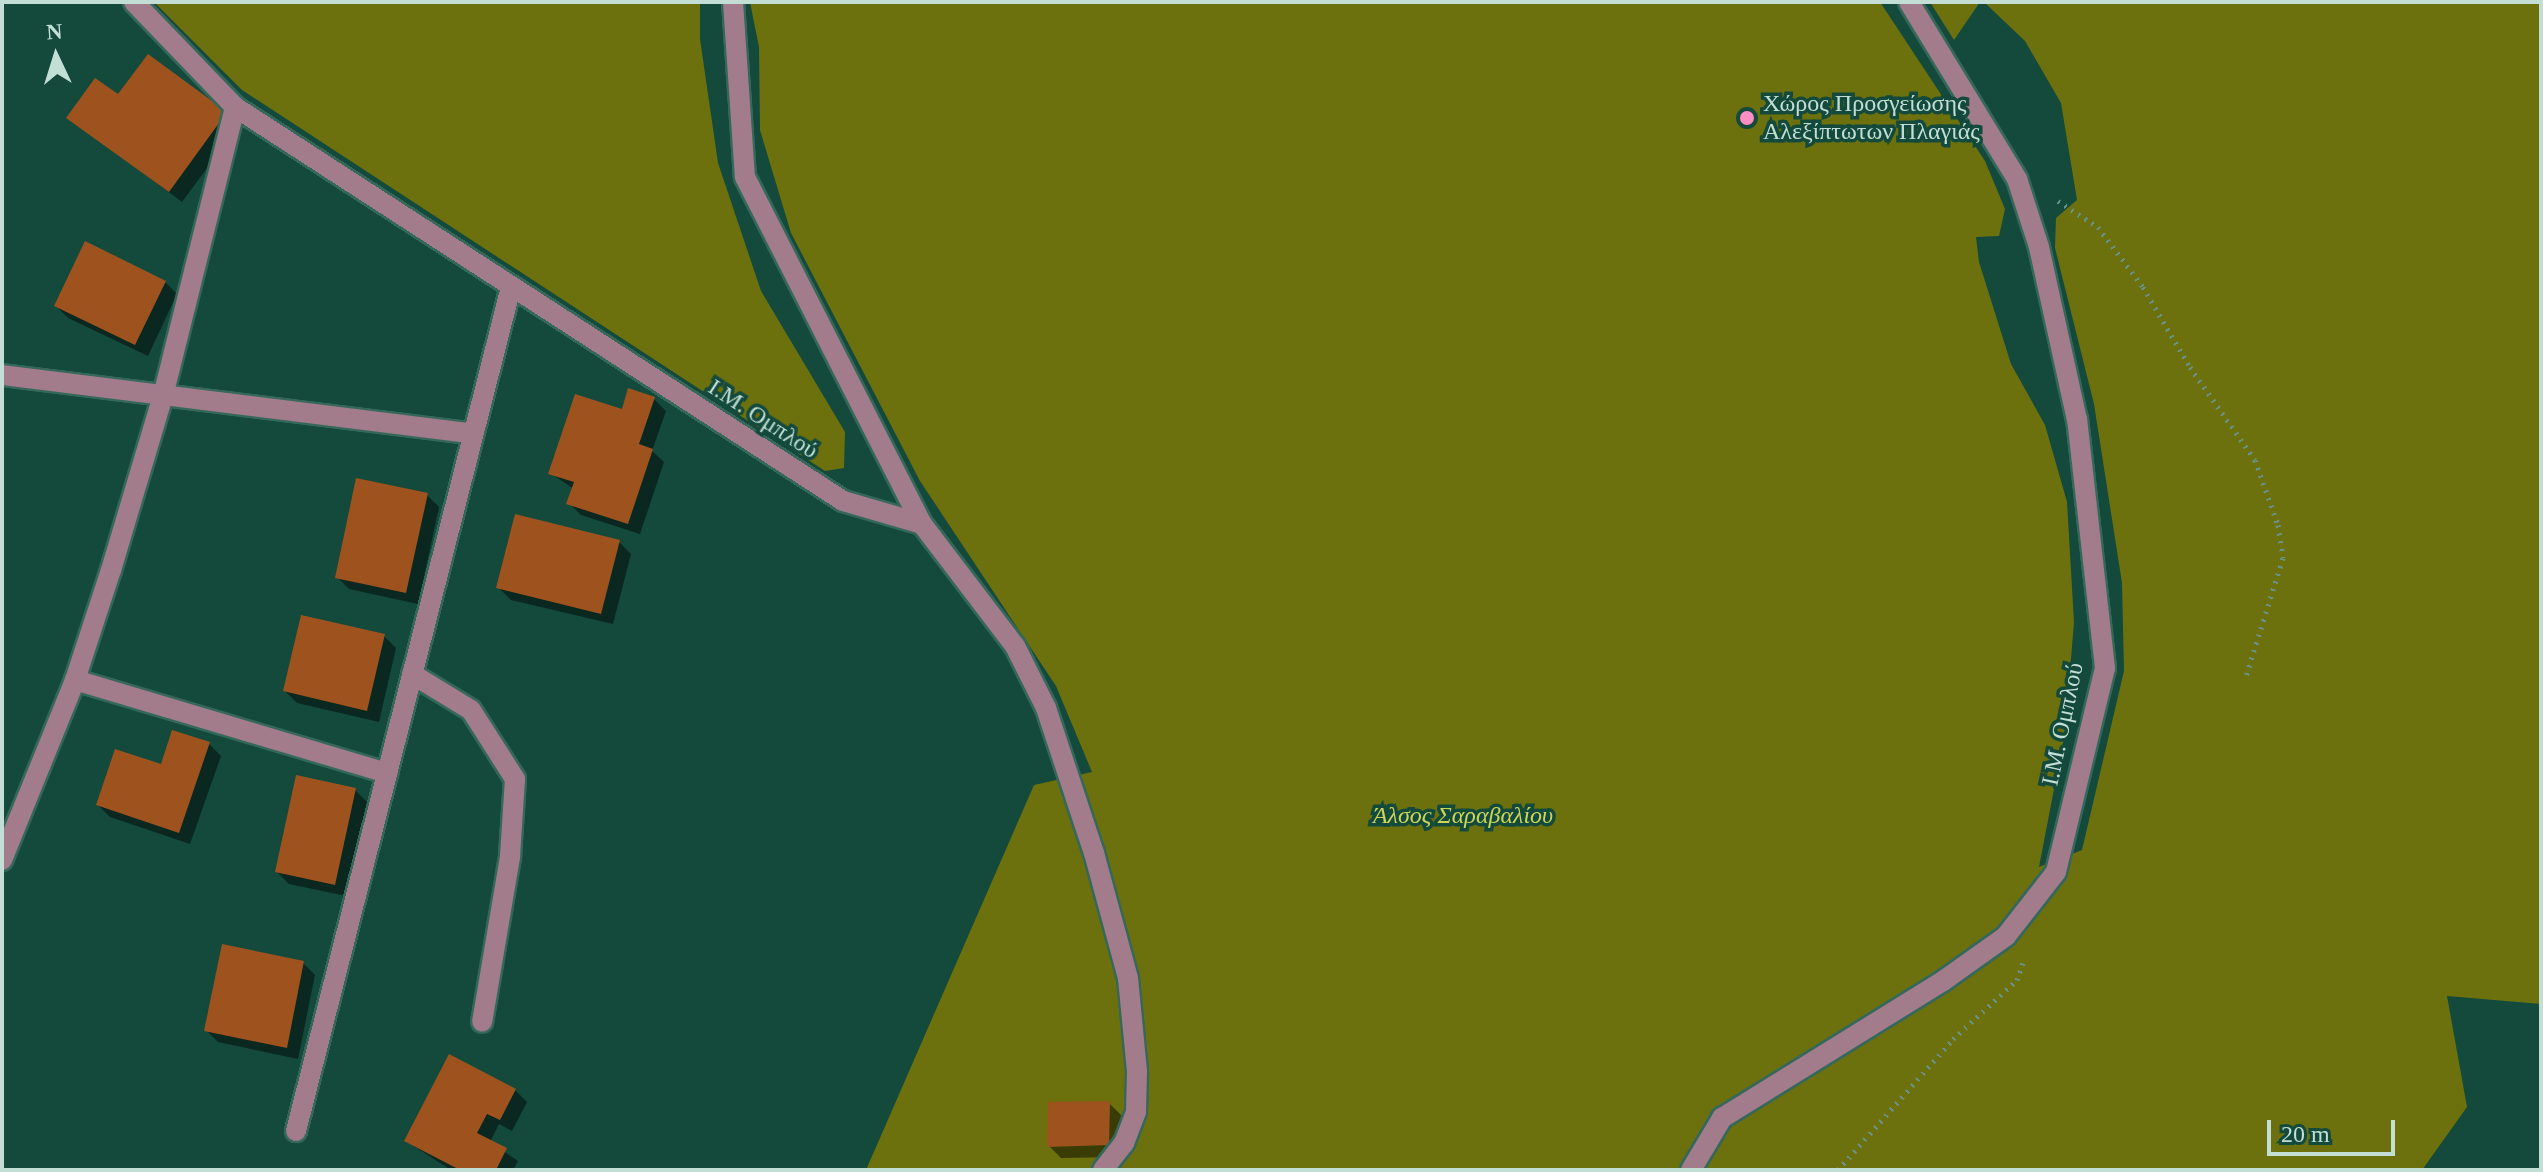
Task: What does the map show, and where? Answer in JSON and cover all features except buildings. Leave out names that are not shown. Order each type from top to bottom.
[{"type":"street","name":"Ι.Μ. Ομπλού","points":[[134,2],[235,107],[843,501],[922,524]]},
{"type":"street","points":[[733,2],[745,177],[922,524],[1015,646],[1046,708],[1119,938],[1133,1018],[1136,1112],[1124,1143],[1103,1170]]},
{"type":"street","name":"Ι.Μ. Ομπλού","points":[[1691,1170],[1722,1118],[1943,981],[2006,936],[2056,872],[2105,668],[2077,420],[2022,193],[1909,2]]},
{"type":"street","points":[[2,860],[11,815],[75,680],[164,392],[235,107]]},
{"type":"street","points":[[296,1131],[511,287]]},
{"type":"street","points":[[2,375],[164,392],[473,434]]},
{"type":"street","points":[[412,674],[471,710],[515,779],[510,857],[482,1022]]},
{"type":"street","points":[[75,680],[387,773]]},
{"type":"path","points":[[2022,193],[2055,199],[2098,227],[2143,287],[2190,367],[2255,460],[2278,525],[2283,558],[2245,679]]},
{"type":"path","points":[[1838,1170],[1953,1039],[2017,980],[2026,953]]},
{"type":"green space","points":[[154,2],[700,2],[700,39],[718,163],[761,291],[845,432],[844,468],[825,471],[242,90]]},
{"type":"green space","name":"Άλσος Σαραβαλίου","points":[[750,2],[1880,2],[1985,161],[2005,209],[1999,236],[1976,237],[1979,262],[2011,364],[2045,425],[2067,502],[2074,622],[2065,732],[2039,867],[2082,850],[2124,671],[2122,583],[2094,404],[2055,248],[2056,218],[2077,200],[2061,103],[2025,41],[1984,2],[2541,2],[2541,1004],[2447,996],[2467,1107],[2422,1170],[866,1170],[1034,785],[1092,772],[1056,686],[920,481],[791,233],[760,130],[759,47]]},
{"type":"green space","points":[[1930,2],[1980,2],[1954,40]]},
{"type":"place","name":"Χώρος Προσγείωσης Αλεξίπτωτων Πλαγιάς","points":[[1747,118]]}]
